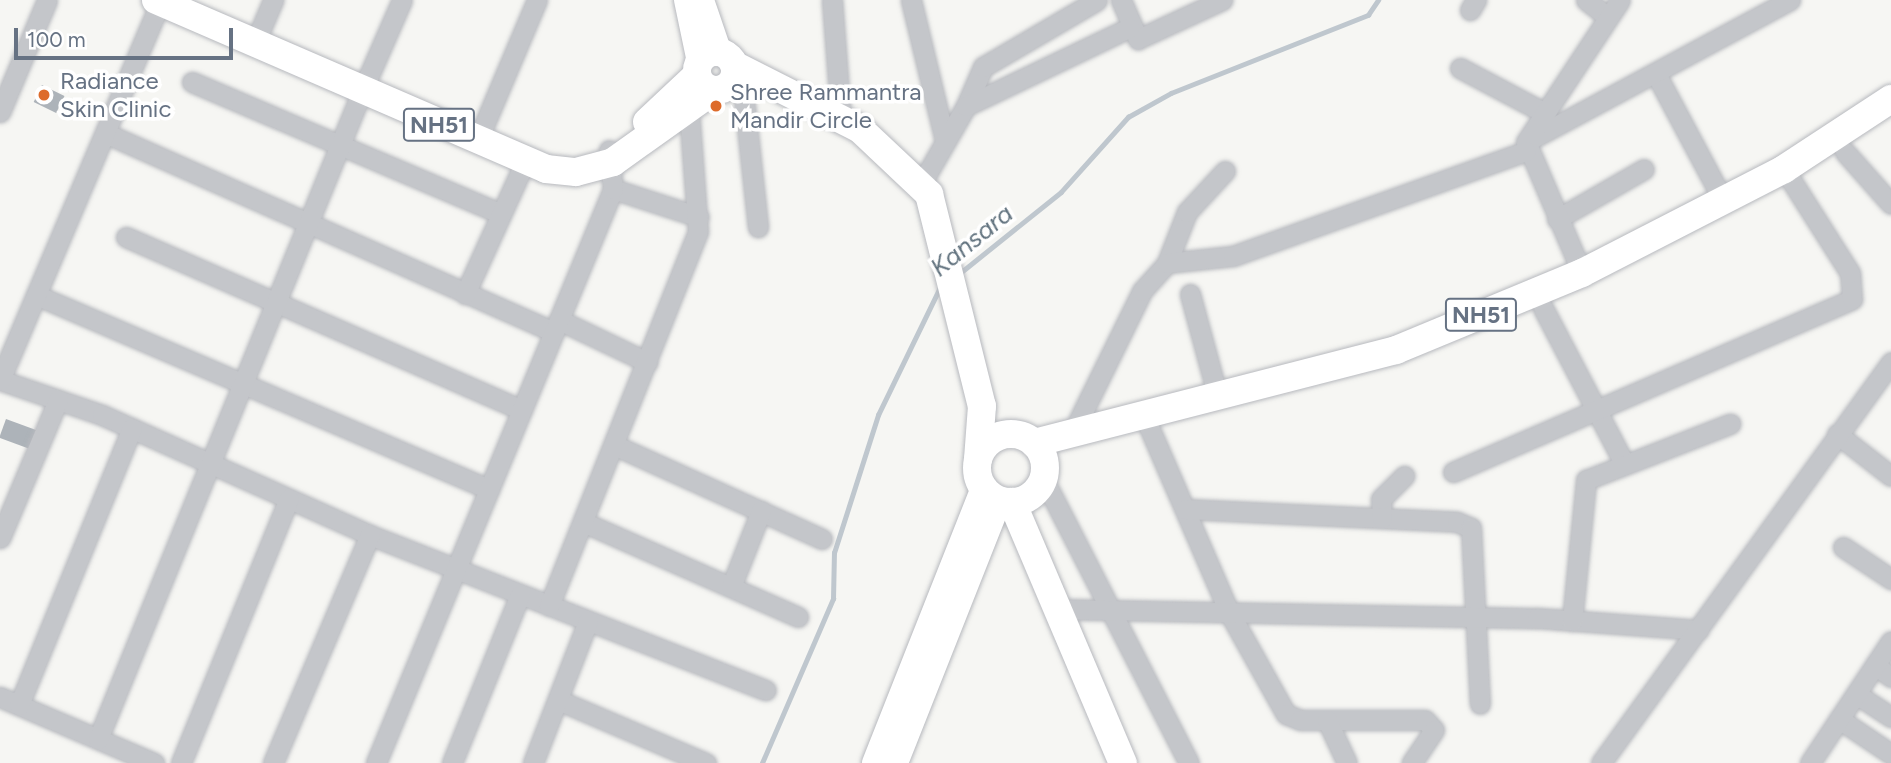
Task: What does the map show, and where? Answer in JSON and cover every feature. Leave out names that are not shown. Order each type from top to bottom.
[{"type":"highway","name":"NH51","points":[[191,0],[525,162],[576,172],[611,167],[689,110],[720,74]]},
{"type":"highway","name":"NH51","points":[[159,1],[556,159],[580,159],[611,167]]},
{"type":"highway","name":"NH51","points":[[611,167],[720,74]]},
{"type":"highway","points":[[720,74],[841,120],[889,156],[928,197],[981,404],[978,459],[1052,609],[1123,763]]},
{"type":"highway","points":[[720,74],[889,156]]},
{"type":"highway","name":"NH51","points":[[978,459],[985,446],[1033,453],[1342,380],[1543,308],[1787,176],[1891,99]]},
{"type":"highway","name":"NH51","points":[[1033,453],[1073,430],[1218,397],[1396,350],[1582,273],[1723,200],[1845,152],[1891,118]]},
{"type":"highway","points":[[981,404],[1033,453]]},
{"type":"highway","name":"NH51","points":[[998,497],[1036,491],[1033,453]]},
{"type":"main road","points":[[686,0],[720,74]]},
{"type":"main road","points":[[702,0],[720,74]]},
{"type":"main road","points":[[874,763],[998,497]]},
{"type":"main road","points":[[899,761],[998,497]]},
{"type":"street","points":[[0,112],[47,0]]},
{"type":"street","points":[[260,32],[273,0]]},
{"type":"street","points":[[98,739],[209,463],[402,0]]},
{"type":"street","points":[[482,130],[537,0]]},
{"type":"street","points":[[832,0],[841,120]]},
{"type":"street","points":[[911,0],[945,141]]},
{"type":"street","points":[[928,197],[945,141],[966,106],[983,67],[1097,0]]},
{"type":"street","points":[[1121,0],[1129,28],[1141,39],[1222,0]]},
{"type":"street","points":[[1586,0],[1608,17]]},
{"type":"street","points":[[1526,146],[1543,113],[1620,0]]},
{"type":"street","points":[[1167,263],[1233,256],[1526,146],[1790,0]]},
{"type":"street","points":[[159,1],[0,380],[132,428],[370,535],[456,570],[766,690]]},
{"type":"street","points":[[966,106],[1129,28]]},
{"type":"street","points":[[1460,68],[1543,113]]},
{"type":"street","points":[[720,74],[758,227]]},
{"type":"street","points":[[1656,74],[1723,200]]},
{"type":"street","points":[[192,82],[501,214]]},
{"type":"street","points":[[549,606],[647,362],[699,217],[689,110]]},
{"type":"street","points":[[105,133],[465,294],[647,362]]},
{"type":"street","points":[[1526,146],[1582,273]]},
{"type":"street","points":[[1845,152],[1891,204]]},
{"type":"street","points":[[465,294],[525,162]]},
{"type":"street","points":[[376,763],[556,326],[611,167],[699,217]]},
{"type":"street","points":[[1557,219],[1644,169]]},
{"type":"street","points":[[1073,430],[1142,291],[1167,263],[1187,212],[1225,171]]},
{"type":"street","points":[[1453,472],[1852,299],[1850,273],[1787,176]]},
{"type":"street","points":[[126,237],[522,410]]},
{"type":"street","points":[[1190,294],[1218,397]]},
{"type":"street","points":[[36,295],[489,489]]},
{"type":"street","points":[[1543,308],[1624,463]]},
{"type":"street","points":[[1601,763],[1891,362]]},
{"type":"street","points":[[0,538],[58,400]]},
{"type":"street","points":[[1572,621],[1582,486],[1624,463],[1730,424]]},
{"type":"street","points":[[1149,427],[1230,614],[1286,714],[1327,720],[1433,724],[1412,763]]},
{"type":"street","points":[[19,705],[132,428]]},
{"type":"street","points":[[1838,434],[1891,476]]},
{"type":"street","points":[[614,445],[822,539]]},
{"type":"street","points":[[1033,453],[1115,611],[1189,763]]},
{"type":"street","points":[[1382,519],[1381,499],[1404,476]]},
{"type":"street","points":[[180,763],[289,499]]},
{"type":"street","points":[[1185,509],[1382,519],[1471,528],[1480,704]]},
{"type":"street","points":[[731,587],[761,511]]},
{"type":"street","points":[[583,522],[799,617]]},
{"type":"street","points":[[273,763],[370,535]]},
{"type":"street","points":[[1843,547],[1891,579]]},
{"type":"street","points":[[452,763],[520,595]]},
{"type":"street","points":[[1052,609],[1572,621],[1699,630]]},
{"type":"street","points":[[533,763],[588,621]]},
{"type":"street","points":[[1810,763],[1856,694],[1883,671],[1891,641]]},
{"type":"street","points":[[1856,694],[1891,717]]},
{"type":"street","points":[[0,697],[98,739],[132,759],[154,763]]},
{"type":"street","points":[[558,700],[706,763]]},
{"type":"street","points":[[1839,719],[1891,754]]},
{"type":"street","points":[[1327,720],[1347,763]]},
{"type":"street","points":[[885,735],[899,761]]},
{"type":"building","points":[[42,85],[64,96],[56,113],[34,102]]},
{"type":"building","points":[[6,419],[41,432],[34,450],[0,438]]},
{"type":"waterway","name":"Kansara","points":[[960,273],[1061,192],[1128,117],[1171,93],[1368,15],[1378,0]]},
{"type":"waterway","name":"Kansara","points":[[762,763],[833,599],[834,553],[878,415],[941,285]]},
{"type":"place","name":"Radiance Skin Clinic","points":[[44,95]]},
{"type":"place","name":"Shree Rammantra Mandir Circle","points":[[716,106]]}]
